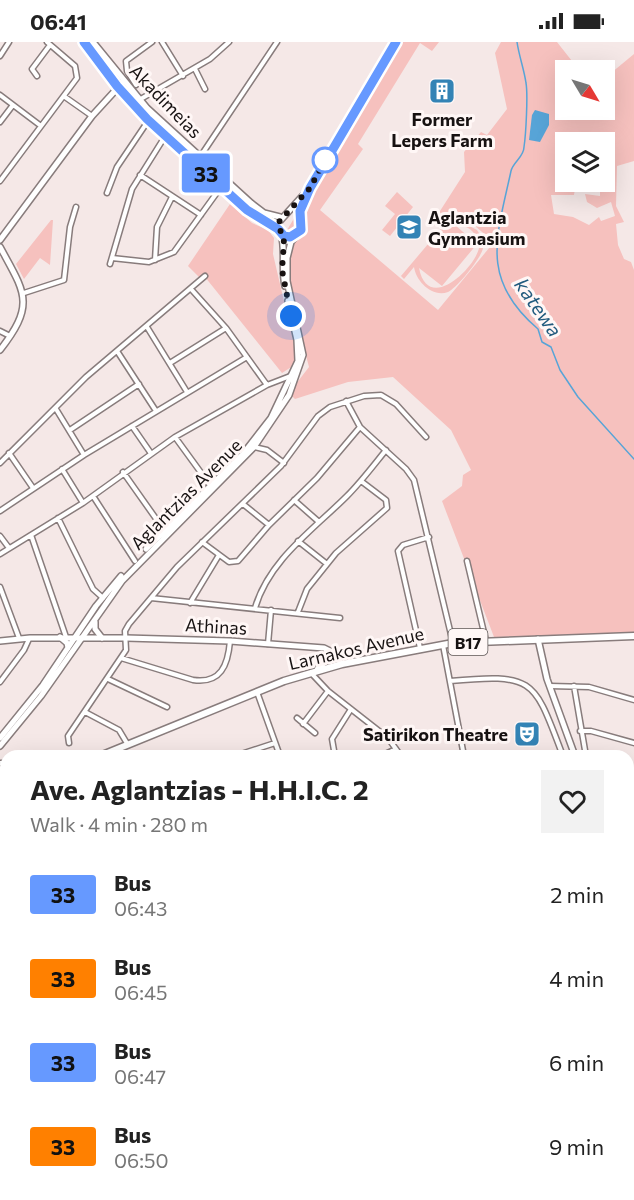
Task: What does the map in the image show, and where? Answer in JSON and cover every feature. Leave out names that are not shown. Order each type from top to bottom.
[{"type":"main road","points":[[310,188],[287,213],[280,217],[280,231],[290,237],[296,235],[302,227],[300,218],[310,188],[396,42]]},
{"type":"main road","name":"Akadimeias","points":[[92,43],[139,100],[169,130],[250,203],[264,213],[280,217]]},
{"type":"main road","name":"Akadimeias","points":[[92,43],[117,86],[147,119],[247,210],[280,231]]},
{"type":"main road","points":[[0,240],[92,116],[124,81]]},
{"type":"main road","points":[[287,213],[300,218]]},
{"type":"main road","name":"Aglantzias Avenue","points":[[0,746],[41,696],[103,598],[164,530],[255,441],[295,375],[298,354],[282,270],[284,242],[280,231]]},
{"type":"main road","name":"Aglantzias Avenue","points":[[0,738],[136,564],[254,447],[286,401],[302,348],[287,281],[286,265],[290,244],[296,235]]},
{"type":"main road","points":[[0,247],[24,293],[23,309],[10,336],[0,350]]},
{"type":"main road","points":[[96,617],[93,626],[102,638]]},
{"type":"main road","name":"Larnakos Avenue","points":[[114,750],[257,692],[332,666],[453,643],[634,636]]},
{"type":"main road","points":[[63,637],[67,643],[67,650]]},
{"type":"main road","name":"Athinas","points":[[0,641],[63,637],[230,641],[330,651],[342,664]]},
{"type":"main road","points":[[538,639],[550,687],[573,750]]},
{"type":"main road","points":[[318,649],[328,657],[332,666]]},
{"type":"main road","points":[[313,672],[326,662],[328,657]]},
{"type":"street","points":[[0,56],[2,49],[9,42]]},
{"type":"street","points":[[136,85],[126,70],[126,62],[152,42]]},
{"type":"street","points":[[162,42],[183,76]]},
{"type":"street","points":[[139,100],[195,69],[229,42]]},
{"type":"street","points":[[196,164],[278,42]]},
{"type":"street","points":[[0,182],[65,97],[77,78],[77,70],[49,44],[32,69],[38,76]]},
{"type":"street","points":[[195,69],[205,89]]},
{"type":"street","points":[[0,95],[41,126]]},
{"type":"street","points":[[65,97],[92,116]]},
{"type":"street","points":[[0,122],[13,105]]},
{"type":"street","points":[[107,193],[117,167],[138,139],[147,119],[147,108]]},
{"type":"street","points":[[110,264],[125,207],[140,175],[169,130]]},
{"type":"street","points":[[140,175],[201,215]]},
{"type":"street","points":[[112,258],[140,262],[167,256],[180,246],[221,187]]},
{"type":"street","points":[[155,260],[157,227],[172,197]]},
{"type":"street","points":[[24,293],[64,280],[70,227],[76,207]]},
{"type":"street","points":[[0,463],[117,351],[205,276]]},
{"type":"street","points":[[191,289],[226,328],[267,385]]},
{"type":"street","points":[[147,327],[187,392]]},
{"type":"street","points":[[170,363],[226,328]]},
{"type":"street","points":[[0,331],[10,336]]},
{"type":"street","points":[[117,351],[156,411]]},
{"type":"street","points":[[0,511],[84,455],[247,357]]},
{"type":"street","points":[[0,554],[83,502],[150,452],[267,385],[295,375]]},
{"type":"street","points":[[70,430],[139,384]]},
{"type":"street","points":[[69,743],[68,736],[108,679],[127,647],[127,627],[150,598],[202,542],[284,463],[318,416],[330,407],[346,400],[371,395],[387,398],[396,404],[426,437]]},
{"type":"street","points":[[346,400],[360,428],[406,469],[414,480],[453,643]]},
{"type":"street","points":[[56,409],[84,455]]},
{"type":"street","points":[[132,426],[150,452]]},
{"type":"street","points":[[202,542],[231,562],[238,561],[268,525],[317,478],[360,428]]},
{"type":"street","points":[[175,437],[210,485]]},
{"type":"street","points":[[261,438],[267,450]]},
{"type":"street","points":[[254,447],[267,450],[284,463]]},
{"type":"street","points":[[255,608],[271,575],[298,541],[361,481],[386,450]]},
{"type":"street","points":[[9,453],[33,488]]},
{"type":"street","points":[[62,469],[83,502]]},
{"type":"street","points":[[123,472],[164,530]]},
{"type":"street","points":[[298,612],[307,590],[327,564],[387,508],[386,500],[361,481]]},
{"type":"street","points":[[93,495],[135,561]]},
{"type":"street","points":[[294,500],[319,522]]},
{"type":"street","points":[[243,504],[268,525]]},
{"type":"street","points":[[58,518],[93,589],[103,598]]},
{"type":"street","points":[[31,535],[63,637]]},
{"type":"street","points":[[0,536],[9,548]]},
{"type":"street","points":[[420,648],[398,550],[403,545],[429,537]]},
{"type":"street","points":[[298,541],[327,564]]},
{"type":"street","points":[[190,603],[219,555]]},
{"type":"street","points":[[467,561],[486,641]]},
{"type":"street","points":[[0,587],[19,638]]},
{"type":"street","points":[[150,598],[340,618]]},
{"type":"street","points":[[268,644],[271,610]]},
{"type":"street","points":[[0,682],[24,650],[30,638]]},
{"type":"street","points":[[121,658],[193,680],[205,681],[214,678],[224,670],[228,660],[230,641]]},
{"type":"street","points":[[443,644],[463,750]]},
{"type":"street","points":[[321,681],[324,669]]},
{"type":"street","points":[[313,672],[328,691],[382,732],[396,748],[392,750]]},
{"type":"street","points":[[108,679],[167,707]]},
{"type":"street","points":[[450,681],[506,679],[527,686],[543,702],[562,750]]},
{"type":"street","points":[[574,686],[585,750]]},
{"type":"street","points":[[550,687],[574,686],[634,700]]},
{"type":"street","points":[[303,724],[328,691]]},
{"type":"street","points":[[257,692],[278,750]]},
{"type":"street","points":[[334,750],[332,739],[351,709]]},
{"type":"street","points":[[85,712],[119,730],[128,744]]},
{"type":"street","points":[[297,718],[315,733]]},
{"type":"street","points":[[580,731],[599,733],[634,743]]},
{"type":"street","points":[[256,750],[275,743]]},
{"type":"shaded area","points":[[400,42],[439,42],[432,51],[420,43],[358,144],[363,149],[320,210],[438,310],[494,242],[457,211],[448,218],[439,217],[440,211],[465,172],[464,152],[481,132],[487,135],[507,109],[495,53],[501,42],[557,42],[571,60],[555,60],[555,120],[615,120],[615,70],[634,54],[634,161],[617,166],[616,206],[624,222],[616,224],[618,245],[624,259],[631,262],[634,270],[634,634],[494,637],[442,501],[462,486],[463,475],[471,470],[451,430],[393,377],[348,382],[295,399],[289,393],[309,367],[282,264],[281,240]]},
{"type":"shaded area","points":[[397,192],[413,207],[390,236],[382,230],[395,214],[385,206]]},
{"type":"shaded area","points":[[230,204],[252,223],[268,230],[274,238],[273,254],[296,353],[296,364],[282,373],[205,277],[199,277],[188,266]]},
{"type":"shaded area","points":[[53,220],[50,265],[40,258],[24,279],[16,264]]},
{"type":"shaded area","points":[[458,220],[477,230],[483,245],[482,252],[463,279],[448,292],[436,293],[421,283],[414,267],[404,279],[401,276],[445,224]],"holes":[[[455,225],[464,226],[472,231],[479,248],[476,256],[461,275],[451,283],[441,287],[432,287],[424,281],[419,268],[442,286],[477,244]]]},
{"type":"water","points":[[535,110],[549,114],[549,125],[540,142],[529,140],[532,115]]},
{"type":"waterway","name":"katewa","points":[[517,42],[527,88],[524,151],[511,171],[501,216],[497,256],[500,274],[507,292],[519,311],[538,329],[542,342],[551,347],[560,370],[578,397],[634,459]]},
{"type":"bus line","name":"33","points":[[84,42],[117,86],[147,119],[247,210],[278,229],[284,236],[290,237],[300,232],[302,225],[300,211],[310,188],[396,42]]},
{"type":"place","name":"Former Lepers Farm","points":[[442,91]]},
{"type":"place","name":"Aglantzia Gymnasium","points":[[409,227]]},
{"type":"place","name":"Satirikon Theatre","points":[[527,734]]},
{"type":"route","points":[[291,316],[282,270],[284,242],[278,229],[278,223],[280,217],[292,210],[310,188],[325,160]]}]
